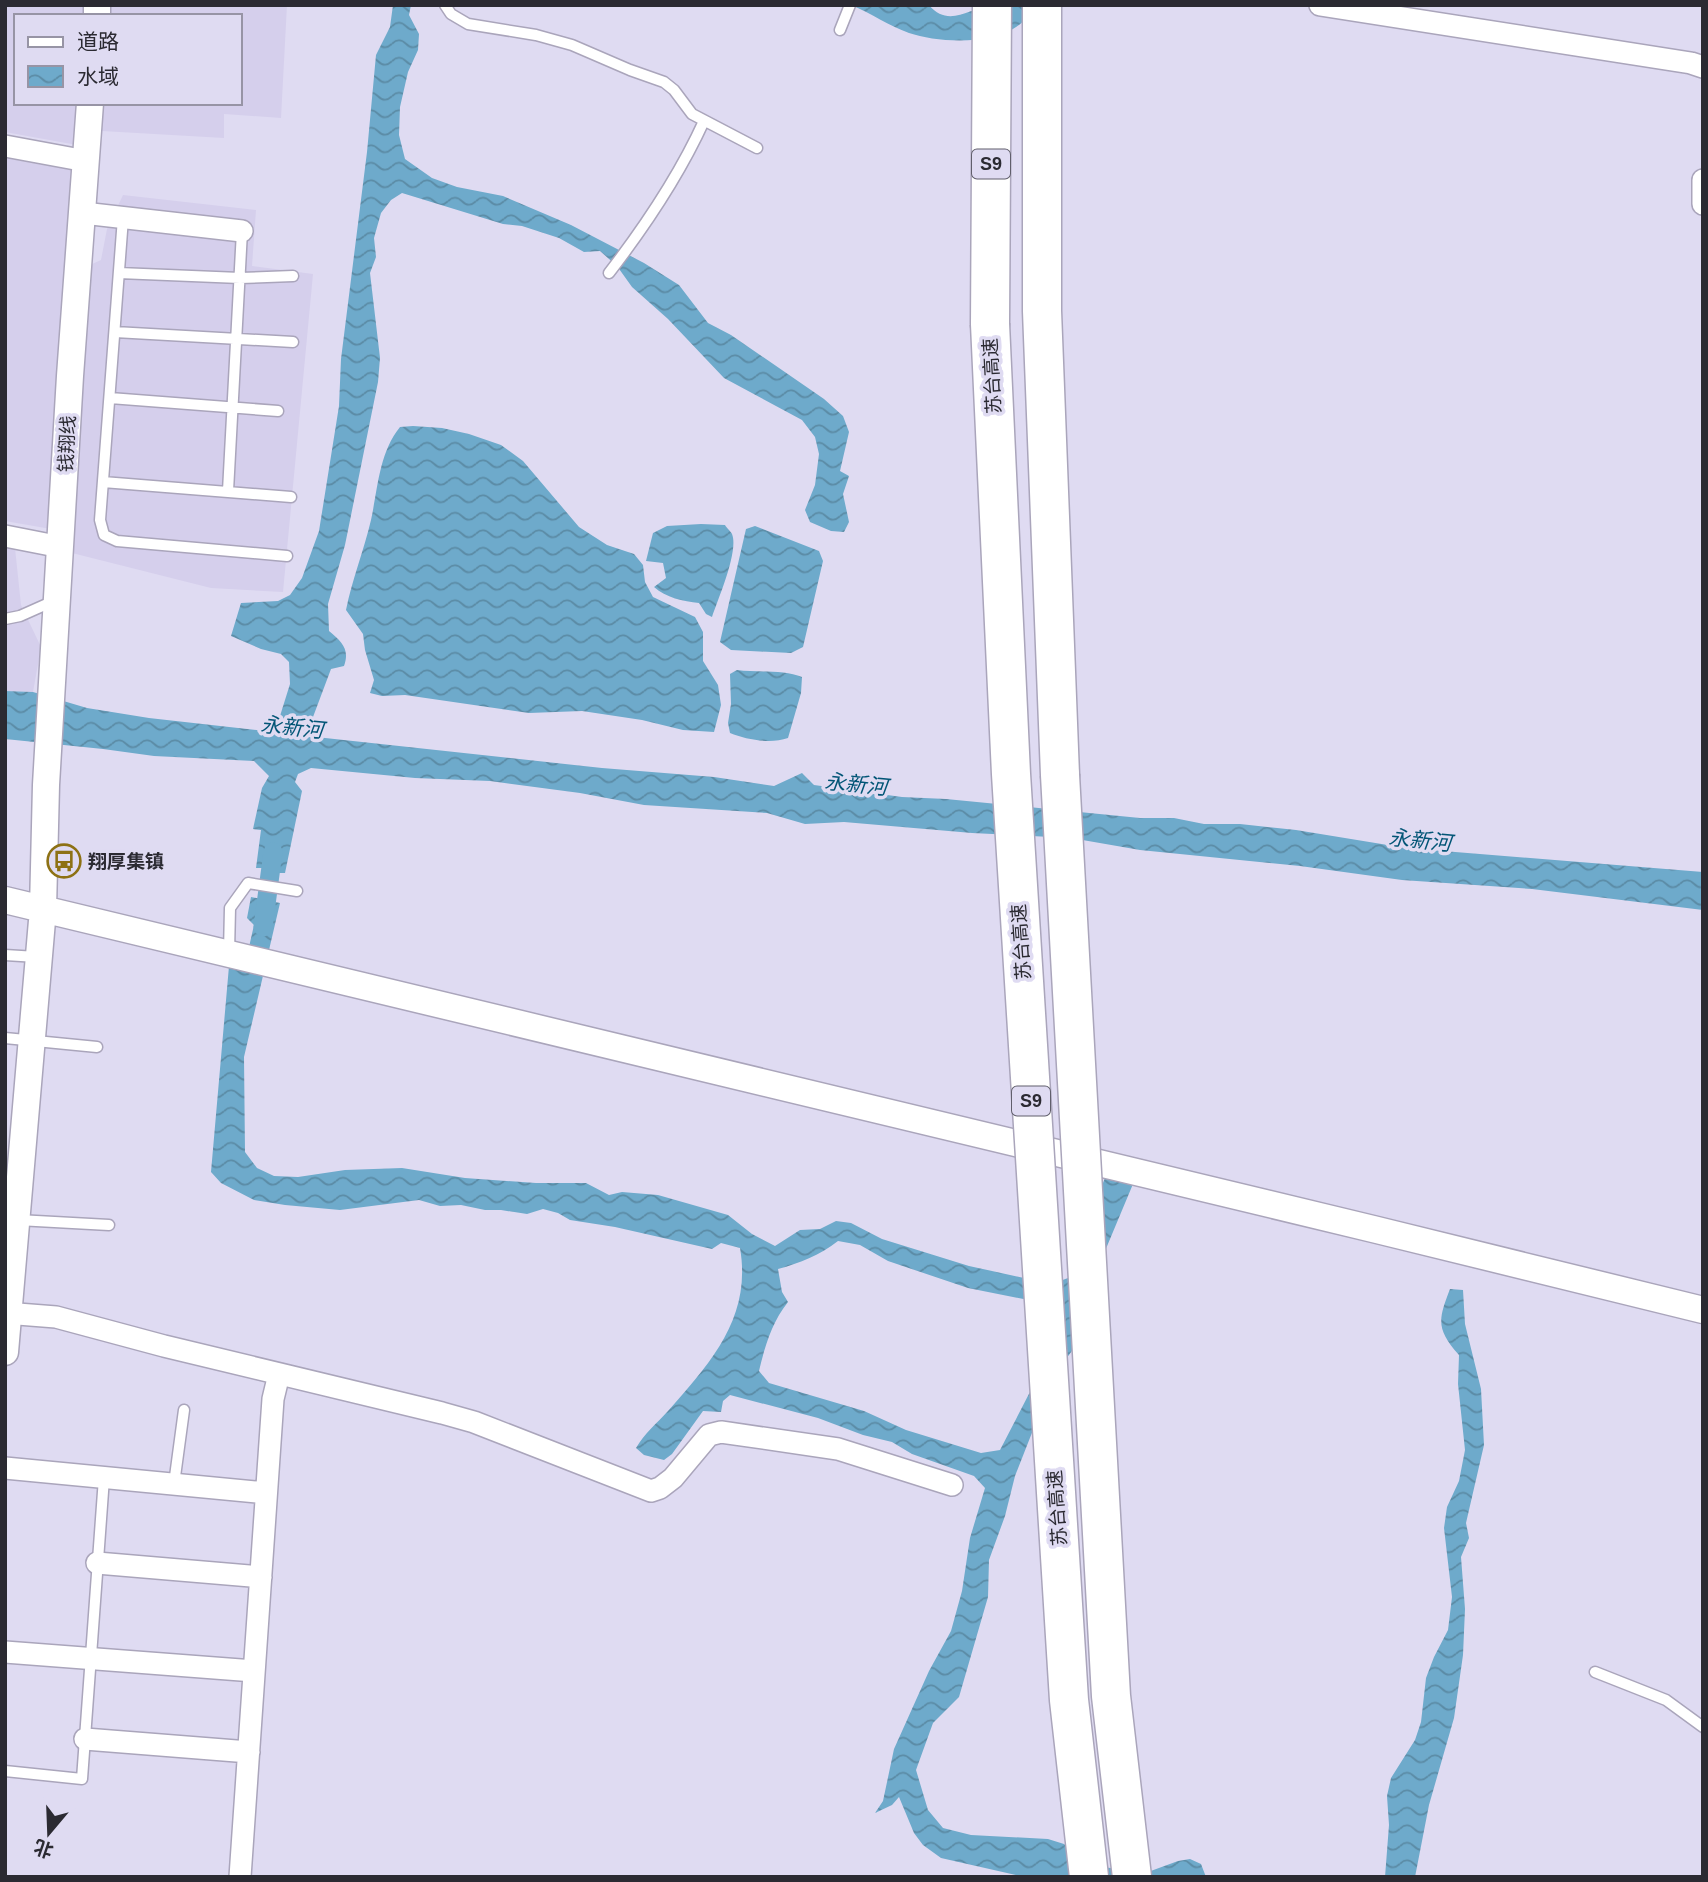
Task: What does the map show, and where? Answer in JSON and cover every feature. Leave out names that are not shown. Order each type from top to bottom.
[{"type":"highway","name":"苏台高速","points":[[992,5],[990,324],[1011,774],[1069,1700],[1089,1877]]},
{"type":"highway","name":"S9","points":[[1042,5],[1042,311],[1060,775],[1110,1682],[1132,1877]]},
{"type":"street","points":[[1320,5],[1703,67]]},
{"type":"street","name":"钱翔线","points":[[5,1352],[18,1039],[38,957],[43,909],[46,785],[70,376],[90,105]]},
{"type":"street","points":[[5,146],[86,161]]},
{"type":"street","points":[[1703,180],[1703,204]]},
{"type":"street","points":[[83,213],[243,231]]},
{"type":"street","points":[[5,536],[61,547]]},
{"type":"street","points":[[5,900],[1360,1225],[1703,1310]]},
{"type":"street","points":[[6,1313],[56,1317],[474,1422],[651,1490],[660,1488],[673,1478],[709,1435],[721,1432],[838,1449],[952,1485]]},
{"type":"street","points":[[240,1877],[273,1399],[279,1374]]},
{"type":"street","points":[[5,1468],[266,1493]]},
{"type":"street","points":[[97,1563],[261,1577]]},
{"type":"street","points":[[5,1652],[254,1671]]},
{"type":"street","points":[[85,1738],[249,1752]]},
{"type":"lane","points":[[445,5],[452,14],[468,24],[572,45],[664,82],[674,90],[692,114],[757,148]]},
{"type":"lane","points":[[840,30],[848,10]]},
{"type":"lane","points":[[609,274],[647,224],[690,151],[704,121]]},
{"type":"lane","points":[[123,218],[100,520],[104,535],[117,541],[287,555]]},
{"type":"lane","points":[[228,491],[243,231]]},
{"type":"lane","points":[[119,273],[240,278],[293,276]]},
{"type":"lane","points":[[115,332],[293,342]]},
{"type":"lane","points":[[110,397],[278,411]]},
{"type":"lane","points":[[103,482],[291,496]]},
{"type":"lane","points":[[5,619],[20,616],[58,599]]},
{"type":"lane","points":[[229,955],[230,908],[248,883],[297,891]]},
{"type":"lane","points":[[5,955],[38,957]]},
{"type":"lane","points":[[18,1039],[97,1046]]},
{"type":"lane","points":[[10,1220],[109,1225]]},
{"type":"lane","points":[[174,1484],[184,1410]]},
{"type":"lane","points":[[5,1771],[82,1779],[104,1478]]},
{"type":"lane","points":[[1595,1672],[1666,1700],[1703,1727]]},
{"type":"shaded area","points":[[5,5],[86,5],[85,14],[14,14],[14,105],[80,105],[77,145],[5,132]]},
{"type":"shaded area","points":[[109,5],[287,5],[281,118],[224,114],[224,138],[102,131],[103,105],[242,105],[242,14],[109,14]]},
{"type":"shaded area","points":[[5,158],[71,170],[51,529],[5,521]]},
{"type":"shaded area","points":[[123,195],[256,210],[252,266],[313,274],[283,592],[211,588],[72,553],[90,265],[101,260],[107,229]]},
{"type":"shaded area","points":[[5,546],[15,548],[21,605],[41,647],[33,692],[5,691]]},
{"type":"water","name":"永新河","points":[[393,5],[411,5],[409,15],[419,34],[418,50],[408,72],[400,107],[399,135],[405,159],[432,178],[457,187],[503,196],[571,225],[644,263],[679,285],[708,323],[731,335],[824,399],[843,416],[849,432],[840,471],[849,476],[843,494],[849,522],[844,532],[831,531],[810,522],[805,510],[815,485],[819,454],[815,437],[802,420],[724,378],[668,319],[632,287],[617,266],[600,251],[584,252],[559,238],[522,226],[503,224],[402,193],[391,200],[381,213],[374,238],[376,257],[370,273],[380,358],[378,382],[345,545],[328,604],[329,631],[344,646],[346,660],[344,666],[331,669],[310,725],[316,737],[602,768],[714,777],[774,786],[802,773],[814,785],[902,797],[1140,818],[1174,818],[1204,824],[1240,824],[1406,848],[1703,872],[1703,910],[1532,889],[1402,880],[1300,866],[1140,850],[1071,838],[844,822],[805,824],[767,813],[644,805],[490,781],[415,778],[311,768],[298,774],[295,782],[302,791],[285,873],[274,873],[271,879],[264,876],[264,868],[256,868],[261,830],[253,829],[262,788],[269,776],[254,761],[154,756],[5,739],[5,691],[33,692],[87,708],[149,718],[275,732],[290,684],[289,662],[281,654],[231,636],[241,603],[278,601],[290,595],[302,578],[319,531],[339,406],[341,359],[367,152],[376,55],[390,27]]},
{"type":"water","points":[[851,5],[929,5],[936,12],[951,16],[990,5],[1034,5],[1026,19],[1013,29],[979,39],[942,40],[909,33]]},
{"type":"water","points":[[400,427],[442,428],[501,445],[523,461],[579,527],[607,545],[634,554],[643,565],[645,582],[653,597],[695,617],[703,632],[703,661],[718,685],[721,705],[714,732],[683,730],[642,720],[582,711],[529,713],[405,695],[382,696],[370,693],[374,680],[363,634],[346,610],[388,448]]},
{"type":"water","points":[[725,525],[732,534],[733,542],[730,563],[712,617],[706,614],[699,603],[669,596],[654,587],[666,578],[663,563],[646,561],[653,533],[667,526]]},
{"type":"water","points":[[755,526],[819,551],[823,561],[803,647],[791,653],[731,650],[720,642],[746,529]]},
{"type":"water","points":[[737,670],[779,672],[802,677],[801,693],[788,738],[759,740],[730,733],[730,674]]},
{"type":"water","points":[[251,897],[280,903],[244,1057],[245,1152],[257,1168],[274,1176],[298,1177],[345,1170],[402,1168],[465,1178],[586,1183],[609,1195],[622,1192],[658,1195],[728,1215],[752,1234],[775,1246],[800,1230],[820,1229],[836,1221],[851,1223],[882,1239],[969,1266],[1052,1284],[1068,1278],[1105,1178],[1133,1184],[1105,1251],[1077,1344],[1055,1374],[1015,1476],[1005,1516],[989,1560],[988,1597],[959,1697],[933,1723],[916,1770],[928,1810],[943,1828],[971,1835],[1048,1839],[1064,1844],[1081,1859],[1101,1867],[1148,1872],[1190,1859],[1201,1864],[1206,1877],[1025,1877],[941,1858],[923,1845],[914,1833],[899,1797],[892,1805],[875,1813],[883,1801],[894,1749],[929,1671],[951,1631],[962,1591],[970,1538],[985,1488],[974,1476],[912,1454],[892,1442],[863,1435],[818,1418],[730,1395],[723,1401],[721,1412],[703,1411],[672,1454],[664,1460],[644,1455],[636,1448],[699,1375],[725,1337],[740,1296],[740,1248],[721,1243],[712,1249],[615,1227],[570,1220],[543,1209],[527,1214],[461,1205],[440,1206],[419,1200],[340,1210],[254,1200],[221,1183],[211,1172],[229,966],[249,947],[254,925],[247,918]],"holes":[[[838,1241],[860,1245],[888,1261],[968,1288],[1063,1307],[1032,1388],[1000,1450],[981,1453],[906,1430],[864,1411],[769,1383],[759,1371],[770,1335],[788,1302],[782,1292],[778,1269],[810,1258]]]},
{"type":"water","points":[[1450,1289],[1463,1290],[1465,1324],[1481,1389],[1484,1445],[1466,1523],[1469,1538],[1461,1557],[1465,1609],[1463,1655],[1454,1718],[1429,1805],[1415,1877],[1385,1877],[1389,1825],[1387,1796],[1391,1778],[1415,1740],[1421,1722],[1426,1678],[1448,1630],[1452,1597],[1444,1528],[1447,1507],[1459,1481],[1465,1450],[1458,1384],[1459,1355],[1446,1338],[1441,1324]]},
{"type":"waterway","points":[[263,927],[273,852]]},
{"type":"place","name":"翔厚集镇","points":[[64,861]]}]
